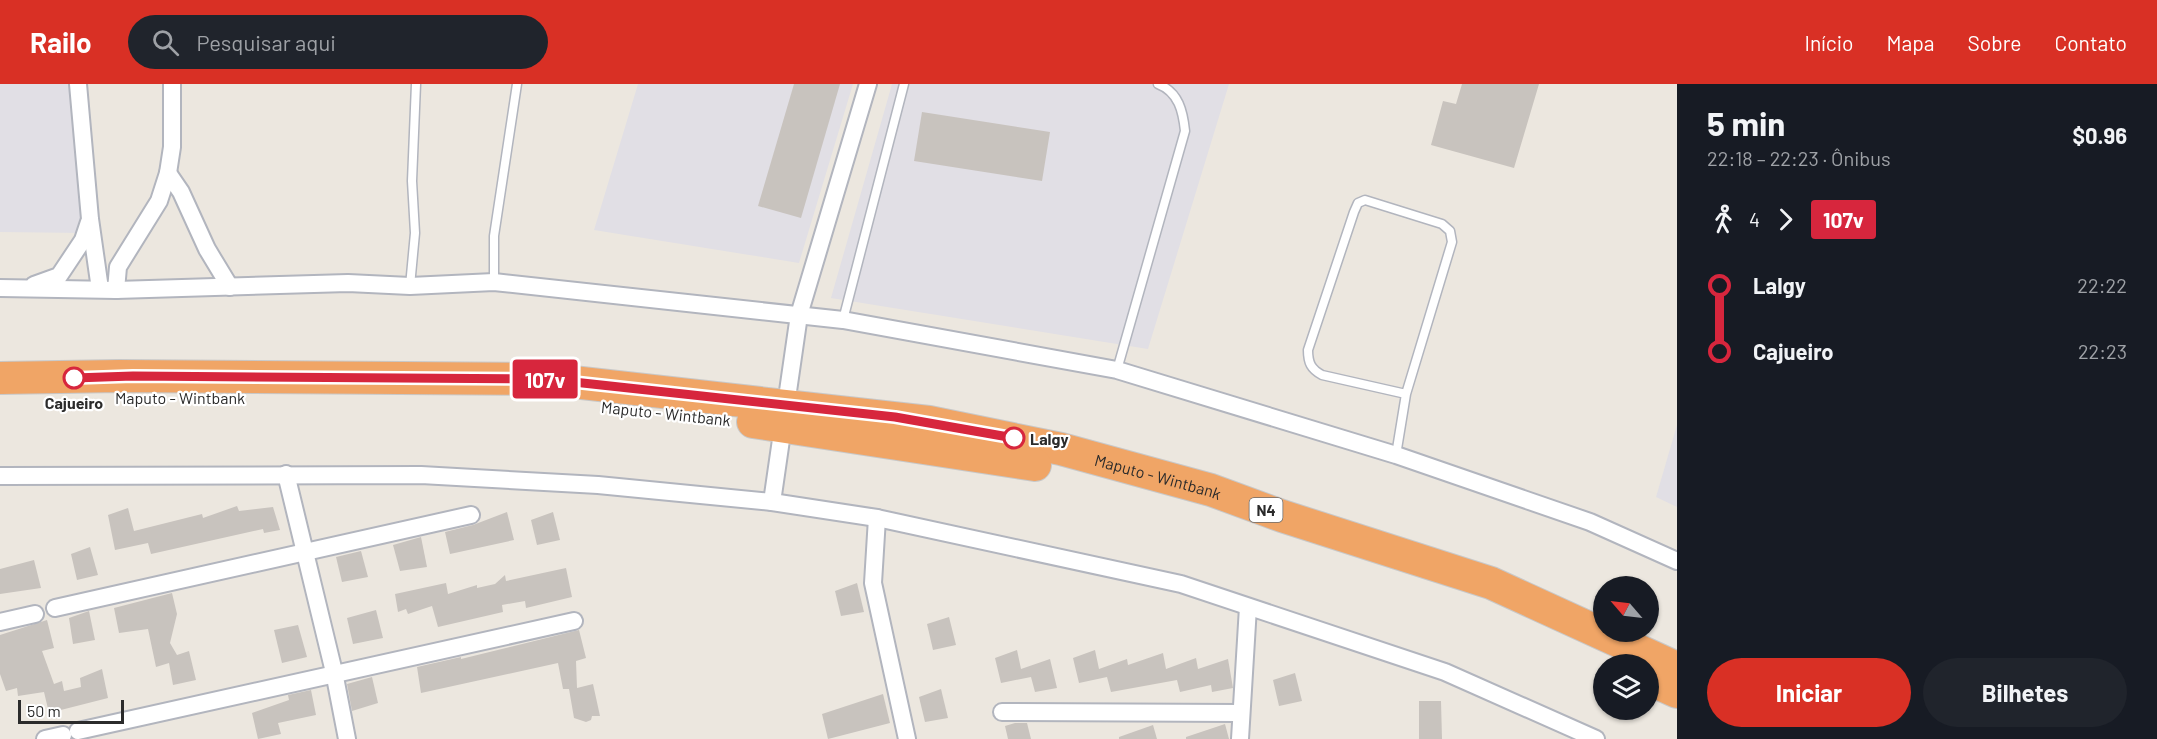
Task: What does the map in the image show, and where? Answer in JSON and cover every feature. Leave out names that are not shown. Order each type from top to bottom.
[{"type":"highway","name":"Maputo - Wintbank","points":[[0,378],[128,376],[535,379],[784,416],[892,445],[1009,459],[1205,510],[1275,536],[1484,603],[1595,654]]},
{"type":"highway","name":"Maputo - Wintbank","points":[[0,398],[545,400],[784,416],[895,417],[1014,438],[1137,468],[1211,490],[1282,516],[1491,583],[1677,668]]},
{"type":"highway","points":[[1659,684],[1677,692]]},
{"type":"street","points":[[78,84],[90,219],[108,290]]},
{"type":"street","points":[[108,290],[118,267],[159,201],[168,173],[172,147],[172,84]]},
{"type":"street","points":[[772,502],[799,315],[868,84]]},
{"type":"street","points":[[168,173],[181,192],[207,249],[230,287]]},
{"type":"street","points":[[25,289],[59,276],[83,240],[90,219]]},
{"type":"street","points":[[0,288],[108,290],[348,283],[410,286],[494,282],[843,320],[1117,370],[1396,455],[1590,522],[1677,561]]},
{"type":"street","points":[[286,474],[334,672],[347,739]]},
{"type":"street","points":[[0,476],[421,475],[587,484],[772,502],[877,518],[1180,584],[1445,672],[1596,739]]},
{"type":"street","points":[[55,608],[471,514]]},
{"type":"street","points":[[877,518],[873,583],[908,739]]},
{"type":"street","points":[[1240,739],[1248,607]]},
{"type":"street","points":[[0,622],[35,614]]},
{"type":"street","points":[[45,739],[334,672],[574,621]]},
{"type":"street","points":[[1002,712],[1240,713]]},
{"type":"lane","points":[[410,286],[415,233],[412,181],[416,84]]},
{"type":"lane","points":[[494,282],[494,236],[517,84]]},
{"type":"lane","points":[[843,320],[904,84]]},
{"type":"lane","points":[[1117,370],[1185,131],[1182,109],[1168,88],[1158,84]]},
{"type":"lane","points":[[1396,455],[1406,394],[1452,242],[1450,231],[1442,224],[1365,200],[1358,203],[1354,212],[1308,350],[1308,358],[1315,371],[1322,375],[1406,394]]},
{"type":"shaded area","points":[[0,84],[70,84],[83,233],[0,232]]},
{"type":"shaded area","points":[[638,84],[853,84],[799,263],[594,230]]},
{"type":"shaded area","points":[[892,84],[1229,84],[1148,349],[831,298]]},
{"type":"shaded area","points":[[1677,425],[1677,507],[1656,497]]},
{"type":"building","points":[[794,84],[840,84],[801,218],[758,206]]},
{"type":"building","points":[[1462,84],[1539,84],[1514,168],[1431,145],[1443,101],[1456,104]]},
{"type":"building","points":[[922,112],[1050,132],[1042,181],[914,161]]},
{"type":"building","points":[[237,506],[239,511],[273,507],[280,530],[264,533],[263,529],[151,554],[148,543],[115,550],[108,515],[128,508],[134,531],[202,514],[203,518]]},
{"type":"building","points":[[507,512],[514,540],[450,554],[445,532],[473,525]]},
{"type":"building","points":[[553,512],[560,540],[537,545],[531,520]]},
{"type":"building","points":[[421,537],[427,567],[400,571],[393,545]]},
{"type":"building","points":[[90,547],[98,575],[77,580],[71,554]]},
{"type":"building","points":[[361,551],[368,577],[342,582],[336,557]]},
{"type":"building","points":[[34,560],[41,588],[0,594],[0,569]]},
{"type":"building","points":[[566,568],[572,597],[526,608],[525,601],[502,605],[503,612],[438,627],[432,606],[408,614],[406,609],[398,612],[395,594],[446,583],[448,594],[477,585],[477,588],[495,584],[505,575],[506,581]]},
{"type":"building","points":[[857,583],[864,612],[841,616],[835,591]]},
{"type":"building","points":[[172,593],[177,614],[170,643],[177,655],[189,651],[196,680],[173,685],[169,663],[156,667],[148,629],[119,633],[114,608]]},
{"type":"building","points":[[376,610],[383,638],[353,644],[347,618]]},
{"type":"building","points":[[89,611],[95,640],[73,644],[69,618]]},
{"type":"building","points":[[949,617],[956,645],[933,650],[927,624]]},
{"type":"building","points":[[47,620],[54,648],[42,651],[54,684],[62,681],[64,691],[81,687],[80,678],[102,669],[108,698],[49,713],[44,692],[18,696],[17,688],[6,691],[0,674],[0,635]]},
{"type":"building","points":[[298,625],[307,657],[282,663],[274,630]]},
{"type":"building","points":[[579,630],[586,658],[576,661],[577,688],[593,684],[600,716],[592,716],[591,720],[586,722],[574,718],[569,689],[563,689],[558,663],[421,693],[417,667],[461,657],[461,659]]},
{"type":"building","points":[[1017,650],[1021,669],[1050,659],[1057,688],[1035,692],[1031,677],[1001,683],[995,658]]},
{"type":"building","points":[[1095,650],[1099,669],[1127,659],[1128,665],[1163,653],[1166,669],[1196,658],[1198,669],[1228,659],[1233,688],[1212,692],[1211,685],[1180,692],[1177,680],[1111,692],[1107,677],[1079,683],[1073,658]]},
{"type":"building","points":[[1295,673],[1302,701],[1279,706],[1273,680]]},
{"type":"building","points":[[372,677],[378,703],[352,711],[347,684]]},
{"type":"building","points":[[941,689],[948,718],[925,722],[919,697]]},
{"type":"building","points":[[311,690],[316,715],[278,723],[281,734],[258,739],[252,713],[289,700],[288,695]]},
{"type":"building","points":[[883,694],[890,723],[828,739],[822,714]]},
{"type":"building","points":[[1419,701],[1441,701],[1442,739],[1419,739]]},
{"type":"building","points":[[1027,723],[1031,739],[1008,739],[1005,726]]},
{"type":"building","points":[[1225,724],[1229,739],[1186,739],[1186,737]]},
{"type":"building","points":[[1153,725],[1157,739],[1119,739],[1119,737]]},
{"type":"bus line","name":"107v","points":[[74,378],[133,376],[546,379],[895,417],[1014,438]]},
{"type":"place","name":"Cajueiro","points":[[74,378]]},
{"type":"place","name":"Lalgy","points":[[1014,438]]}]
